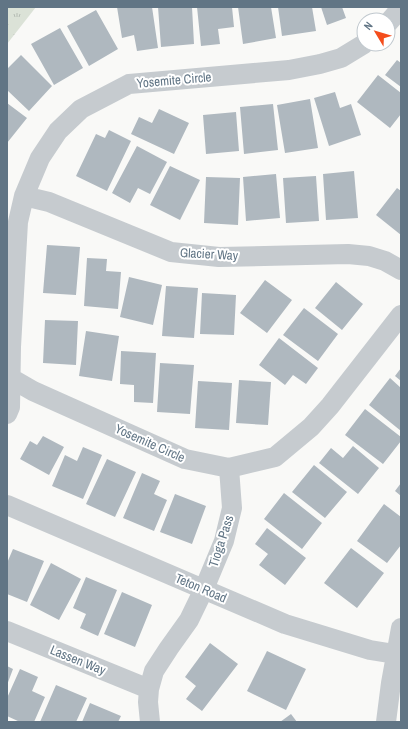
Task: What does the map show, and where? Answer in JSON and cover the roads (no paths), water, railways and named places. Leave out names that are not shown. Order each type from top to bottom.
[{"type":"street","name":"Yosemite Circle","points":[[7,414],[10,407],[9,377],[18,222],[24,196],[40,158],[58,132],[81,109],[129,84],[289,70],[341,58],[356,49]]},
{"type":"street","name":"Glacier Way","points":[[24,196],[49,202],[171,252],[219,257],[348,254],[369,256],[385,261],[401,270]]},
{"type":"street","name":"Yosemite Circle","points":[[9,377],[33,391],[185,460],[229,468],[275,457],[311,427],[330,406],[401,315]]},
{"type":"street","name":"Tioga Pass","points":[[150,722],[148,702],[149,689],[154,671],[168,648],[189,620],[224,541],[232,508],[229,468]]},
{"type":"street","name":"Teton Road","points":[[7,505],[285,624],[370,650],[399,654]]},
{"type":"street","points":[[386,722],[399,654],[401,628]]},
{"type":"street","name":"Lassen Way","points":[[7,632],[149,689]]}]
